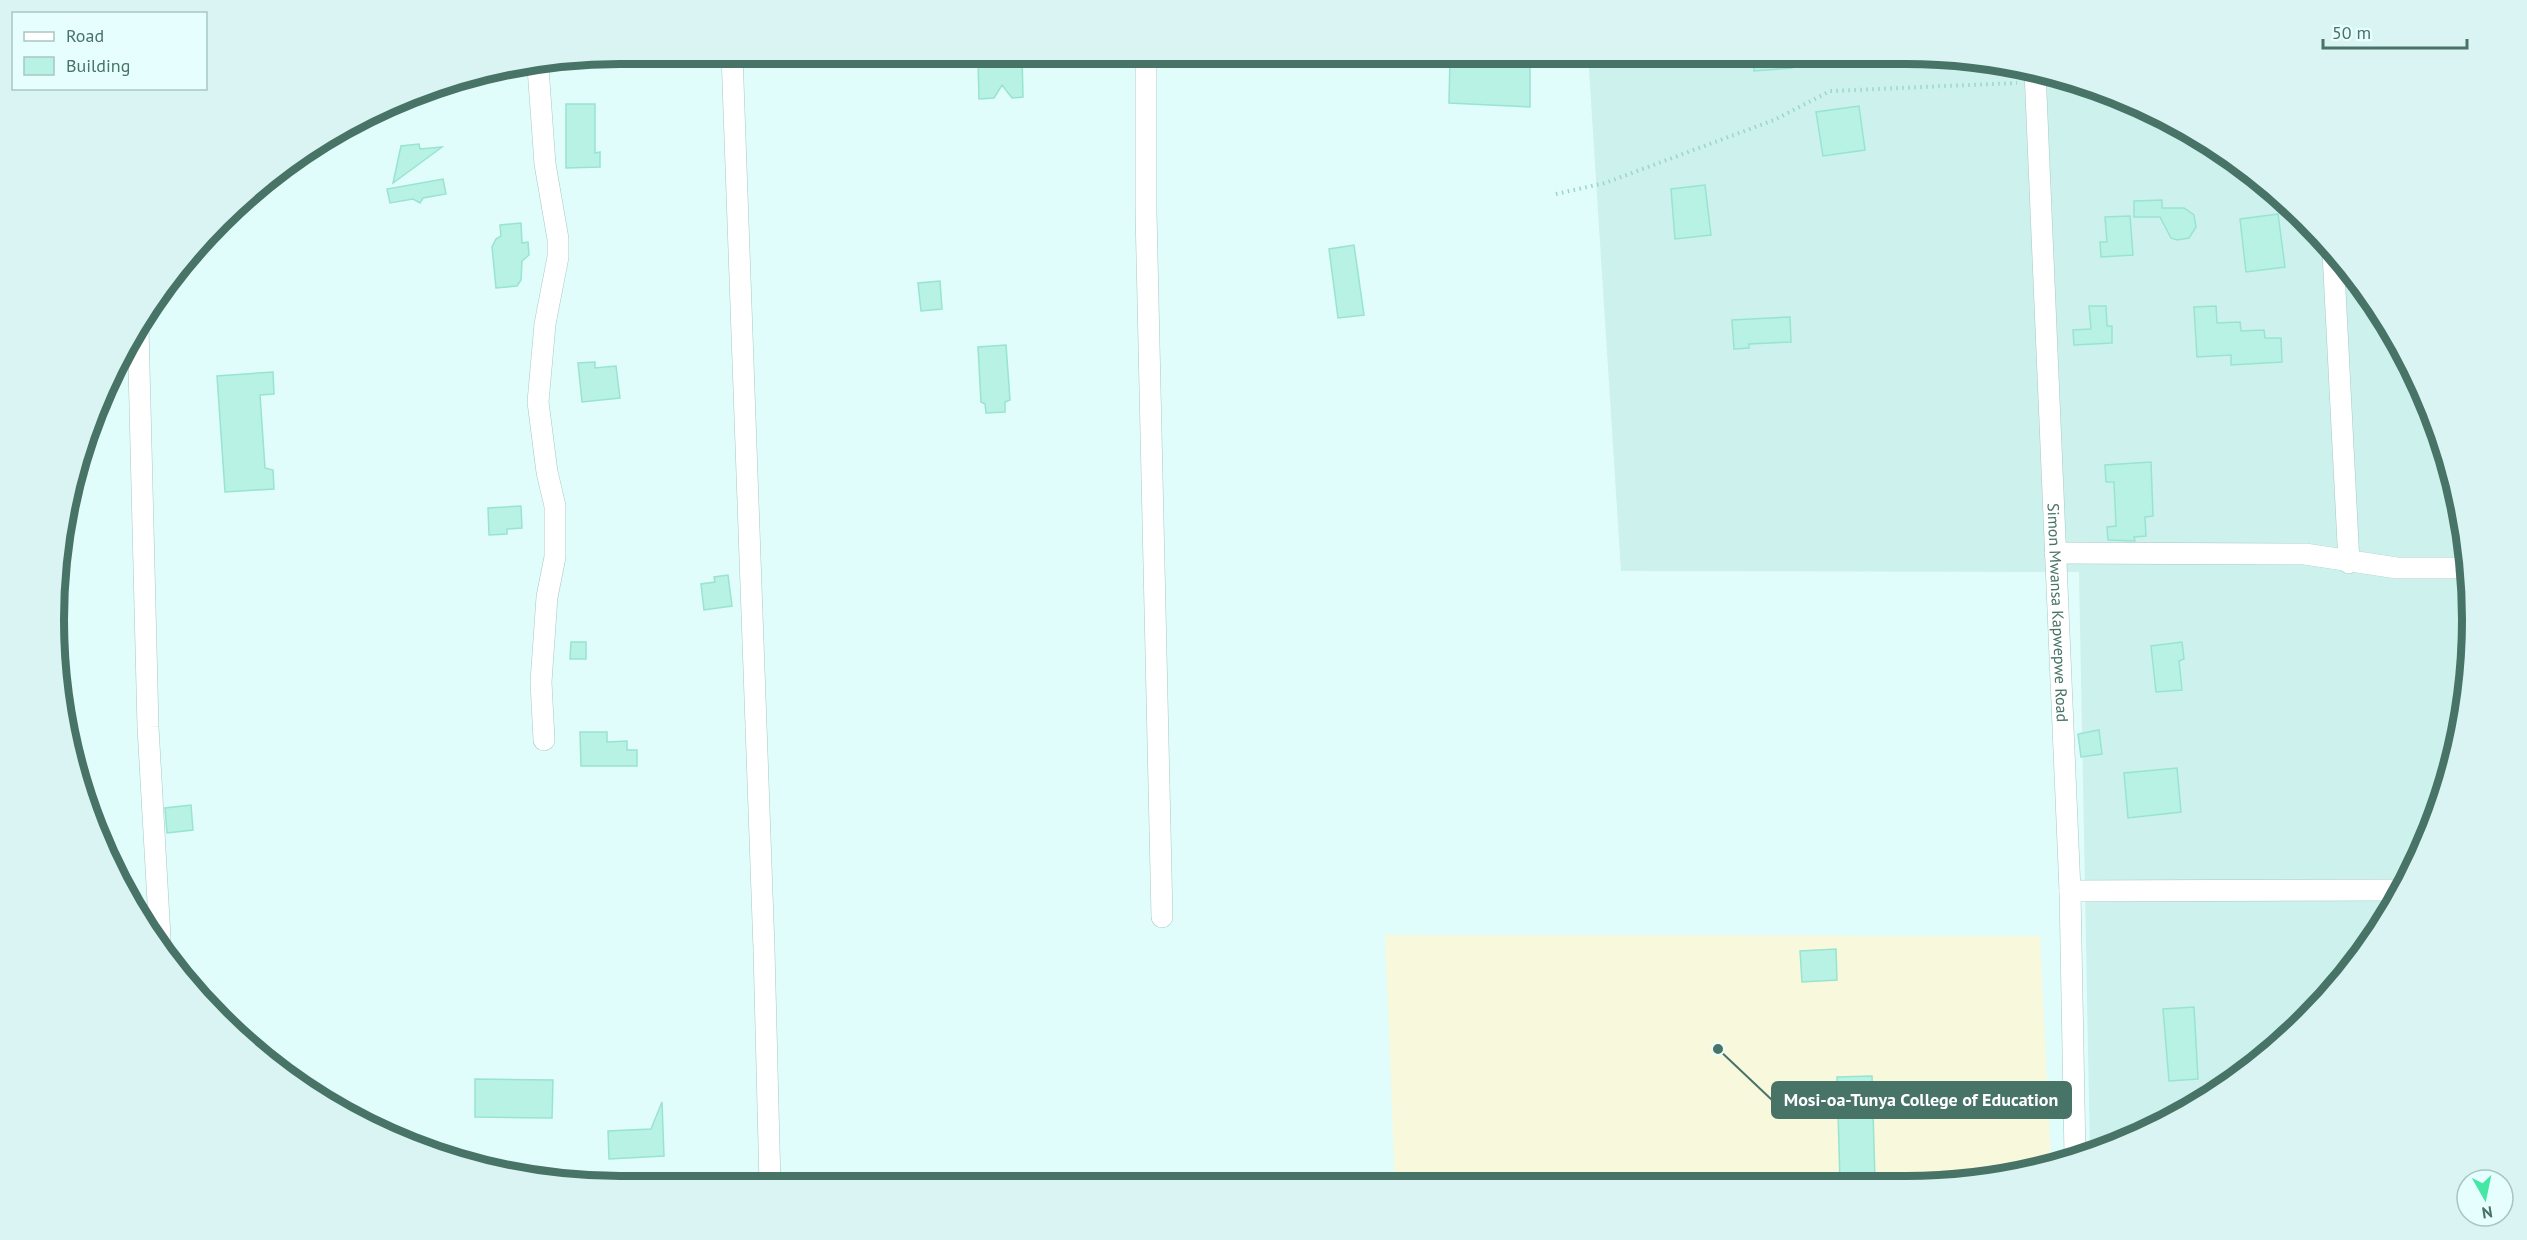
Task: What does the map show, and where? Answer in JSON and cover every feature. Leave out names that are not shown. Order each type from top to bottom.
[{"type":"street","points":[[732,64],[764,949],[770,1176]]},
{"type":"street","points":[[1146,64],[1146,212],[1162,917]]},
{"type":"street","points":[[538,71],[545,164],[555,212],[558,248],[545,324],[538,402],[547,471],[555,506],[555,557],[547,597],[541,682],[544,740]]},
{"type":"street","name":"Simon Mwansa Kapwepwe Road","points":[[2035,79],[2070,891],[2075,1149]]},
{"type":"street","points":[[2335,266],[2349,563]]},
{"type":"street","points":[[138,343],[148,728],[160,931]]},
{"type":"street","points":[[2055,553],[2305,554],[2349,563],[2397,568],[2460,568]]},
{"type":"street","points":[[2070,891],[2392,890]]},
{"type":"path","points":[[1556,194],[1605,183],[1774,120],[1830,91],[2023,77]]},
{"type":"shaded area","points":[[1589,64],[1907,64],[1980,69],[2051,83],[2086,94],[2153,122],[2185,139],[2216,158],[2273,202],[2300,227],[2348,282],[2369,311],[2405,374],[2433,441],[2444,476],[2458,547],[2461,584],[2462,620],[2458,693],[2444,764],[2420,833],[2388,898],[2348,958],[2300,1013],[2245,1061],[2216,1082],[2153,1118],[2090,1145],[2079,572],[1621,571]]},
{"type":"shaded area","points":[[1385,935],[2040,936],[2051,1157],[1980,1171],[1907,1176],[1395,1176]]},
{"type":"building","points":[[978,64],[1022,64],[1023,97],[1012,98],[1002,85],[994,98],[979,99]]},
{"type":"building","points":[[1450,64],[1530,64],[1530,107],[1449,103]]},
{"type":"building","points":[[1754,64],[1792,64],[1792,68],[1754,71]]},
{"type":"building","points":[[566,104],[595,104],[595,153],[600,152],[600,167],[566,168]]},
{"type":"building","points":[[1859,106],[1865,150],[1823,156],[1816,112]]},
{"type":"building","points":[[419,144],[420,149],[442,147],[393,183],[401,146]]},
{"type":"building","points":[[443,179],[446,194],[423,198],[420,203],[413,199],[390,203],[387,189]]},
{"type":"building","points":[[1705,185],[1711,235],[1675,239],[1671,189]]},
{"type":"building","points":[[2162,200],[2162,208],[2184,208],[2194,215],[2196,227],[2189,238],[2177,240],[2171,238],[2160,217],[2134,217],[2134,201]]},
{"type":"building","points":[[2278,214],[2285,267],[2246,272],[2240,219]]},
{"type":"building","points":[[2130,216],[2133,255],[2101,257],[2100,242],[2107,242],[2105,217]]},
{"type":"building","points":[[521,223],[522,243],[528,242],[529,255],[522,261],[521,280],[517,286],[496,288],[492,247],[496,239],[501,236],[500,225]]},
{"type":"building","points":[[1354,245],[1364,315],[1338,318],[1329,249]]},
{"type":"building","points":[[940,281],[942,309],[921,311],[918,283]]},
{"type":"building","points":[[2089,306],[2106,306],[2107,326],[2112,326],[2112,343],[2074,345],[2073,330],[2091,329]]},
{"type":"building","points":[[2216,306],[2217,323],[2240,322],[2241,331],[2264,330],[2265,338],[2281,338],[2282,362],[2231,365],[2231,355],[2197,357],[2194,307]]},
{"type":"building","points":[[1790,317],[1791,342],[1749,344],[1749,348],[1734,349],[1732,320]]},
{"type":"building","points":[[1006,345],[1010,400],[1005,402],[1005,412],[986,413],[985,404],[981,402],[978,347]]},
{"type":"building","points":[[595,362],[595,368],[616,366],[620,398],[582,402],[578,363]]},
{"type":"building","points":[[273,372],[274,394],[260,395],[265,468],[273,470],[274,489],[225,492],[217,376]]},
{"type":"building","points":[[2151,462],[2153,516],[2145,517],[2146,536],[2134,537],[2135,541],[2108,540],[2107,527],[2116,526],[2114,482],[2106,482],[2105,465]]},
{"type":"building","points":[[521,506],[522,528],[507,529],[507,534],[489,535],[488,508]]},
{"type":"building","points":[[728,575],[732,606],[704,610],[701,584],[715,582],[714,577]]},
{"type":"building","points":[[571,642],[586,642],[586,659],[570,659]]},
{"type":"building","points":[[2182,642],[2184,659],[2179,661],[2182,690],[2156,692],[2151,646]]},
{"type":"building","points":[[2099,730],[2102,754],[2081,757],[2078,734]]},
{"type":"building","points":[[580,732],[607,732],[607,742],[627,741],[627,750],[637,750],[637,766],[581,766]]},
{"type":"building","points":[[2177,768],[2181,812],[2128,818],[2124,773]]},
{"type":"building","points":[[191,805],[193,830],[167,833],[165,808]]},
{"type":"building","points":[[1836,949],[1837,980],[1802,982],[1800,951]]},
{"type":"building","points":[[2194,1007],[2198,1079],[2169,1081],[2163,1009]]},
{"type":"building","points":[[1872,1076],[1875,1176],[1840,1176],[1837,1077]]},
{"type":"building","points":[[475,1079],[553,1080],[552,1118],[475,1117]]},
{"type":"building","points":[[662,1102],[664,1156],[609,1159],[608,1131],[651,1129]]},
{"type":"place","name":"Mosi-oa-Tunya College of Education","points":[[1718,1049]]}]
